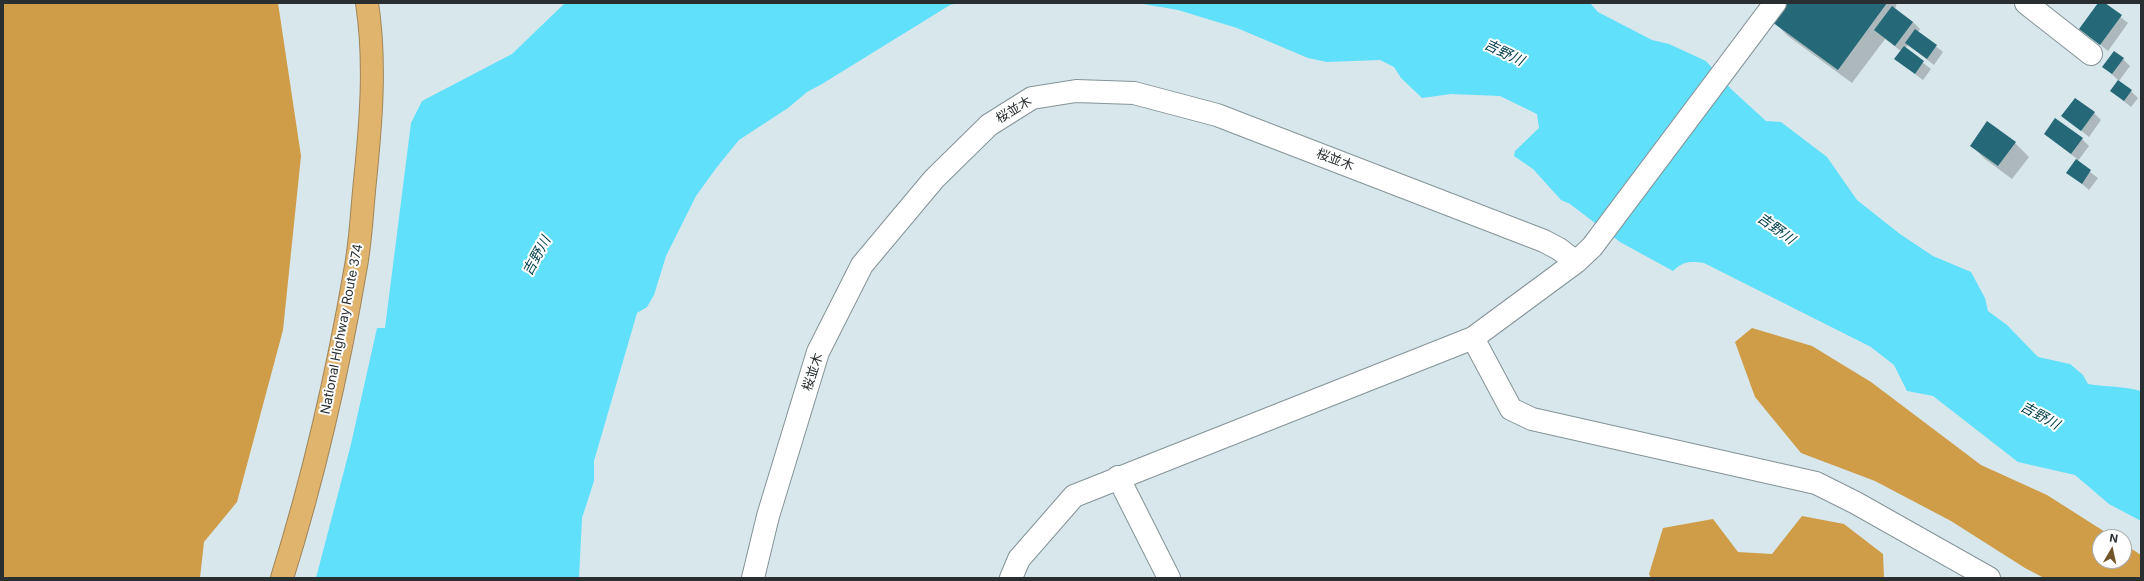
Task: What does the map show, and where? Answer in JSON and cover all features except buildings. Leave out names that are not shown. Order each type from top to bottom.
[{"type":"highway","name":"National Highway Route 374","points":[[282,578],[298,527],[331,393],[356,264],[373,93],[370,22],[367,3]]},
{"type":"street","points":[[1011,578],[1019,559],[1074,496],[1118,477],[1473,338],[1576,262],[1592,247],[1775,3]]},
{"type":"street","points":[[2026,3],[2091,54]]},
{"type":"street","name":"桜並木","points":[[753,578],[768,516],[818,352],[862,265],[934,179],[989,125],[1032,98],[1076,91],[1134,93],[1217,115],[1544,241],[1559,249],[1576,262]]},
{"type":"street","points":[[1473,338],[1511,408],[1532,419],[1770,471],[1816,483],[1856,503],[1990,578]]},
{"type":"street","points":[[1118,477],[1168,578]]},
{"type":"shaded area","points":[[3,3],[278,3],[301,156],[283,330],[237,502],[204,542],[200,578],[3,578]]},
{"type":"shaded area","points":[[1752,328],[1812,346],[1871,382],[1981,465],[2047,495],[2100,529],[2092,529],[2092,569],[2132,569],[2132,549],[2141,555],[2141,578],[2044,578],[2025,568],[1951,521],[1875,481],[1801,453],[1755,397],[1735,342]]},
{"type":"shaded area","points":[[1802,516],[1844,524],[1883,554],[1884,578],[1651,578],[1649,574],[1663,528],[1713,519],[1738,552],[1772,554]]},
{"type":"water","name":"吉野川","points":[[565,3],[958,3],[950,5],[807,92],[788,108],[739,140],[696,196],[666,256],[654,295],[647,307],[637,313],[594,461],[594,481],[582,518],[579,578],[316,578],[351,444],[377,328],[385,328],[411,123],[422,101],[512,54]]},
{"type":"water","name":"吉野川","points":[[1137,3],[1590,3],[1598,12],[1652,40],[1669,44],[1706,61],[1731,89],[1766,121],[1781,122],[1827,157],[1857,200],[1900,234],[1933,256],[1971,272],[1985,298],[1988,311],[2007,325],[2038,357],[2070,364],[2083,375],[2088,384],[2128,388],[2141,391],[2141,521],[2109,504],[2075,475],[2018,462],[1933,396],[1907,391],[1894,365],[1871,347],[1704,263],[1687,262],[1680,265],[1673,271],[1620,242],[1570,204],[1561,200],[1533,169],[1514,156],[1515,151],[1539,128],[1537,114],[1500,96],[1451,94],[1422,98],[1401,78],[1394,67],[1380,60],[1327,62],[1308,58],[1237,28],[1178,10]]}]
